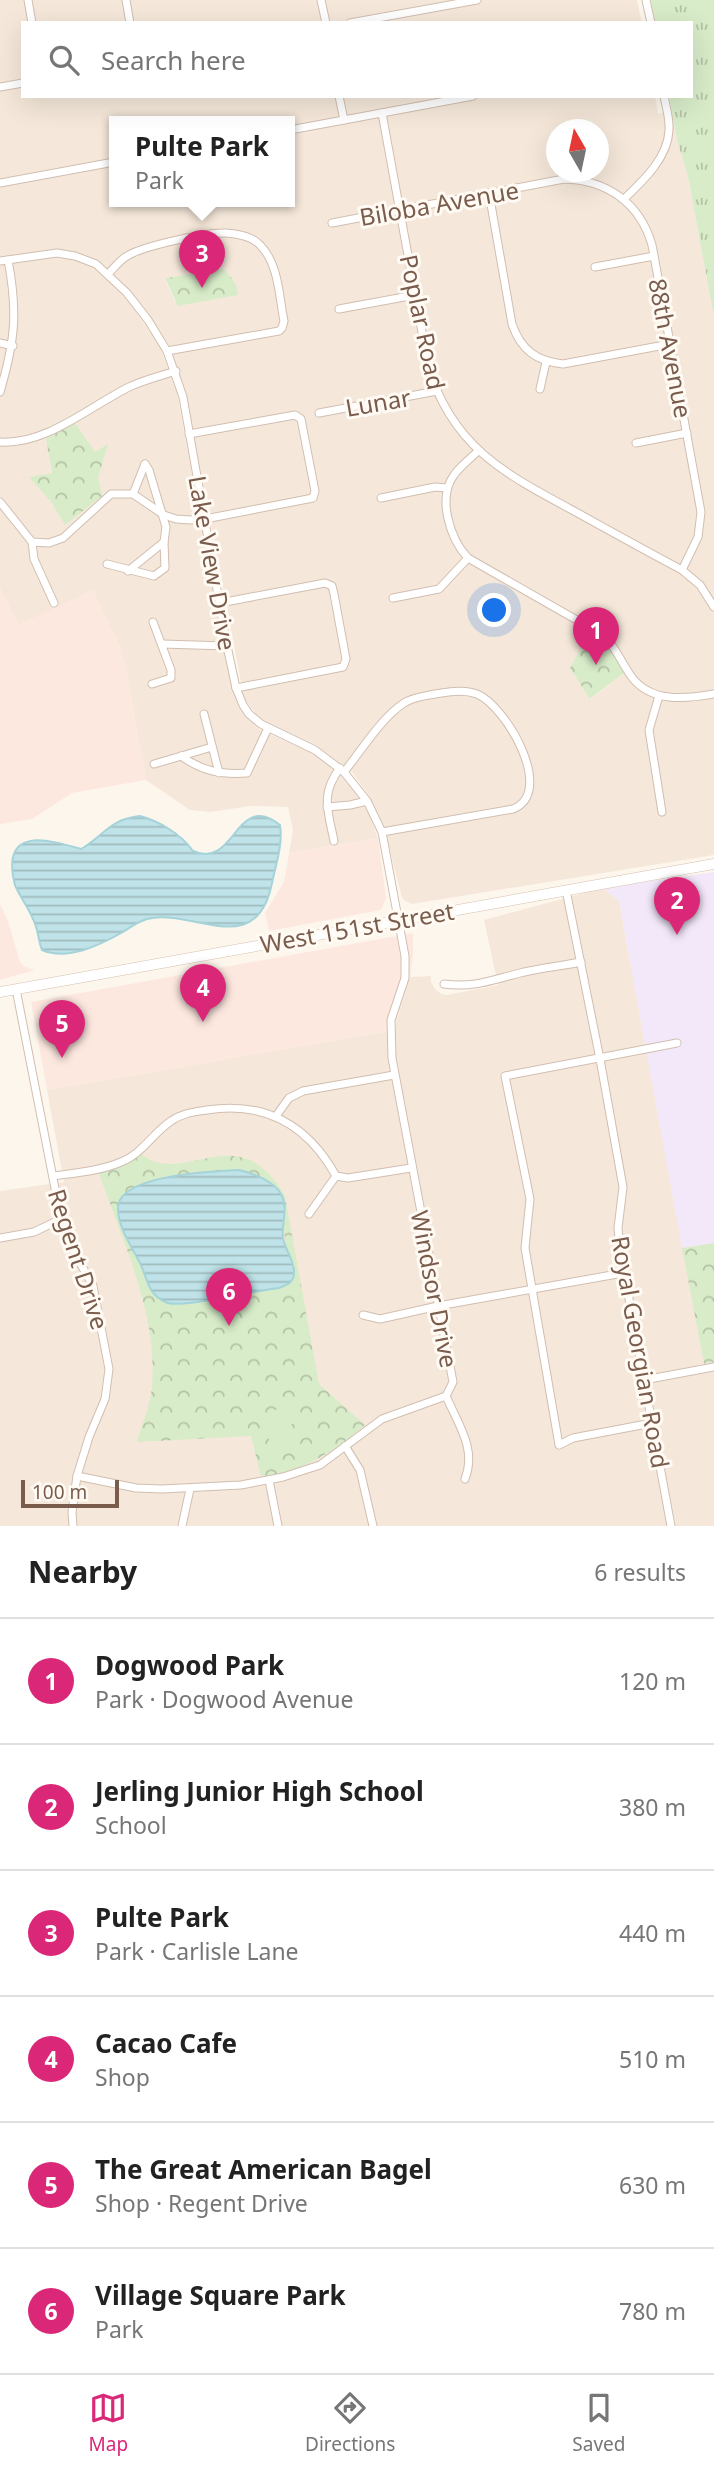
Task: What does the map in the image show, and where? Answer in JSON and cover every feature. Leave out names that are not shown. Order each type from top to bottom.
[{"type":"street","points":[[28,0],[32,21]]},
{"type":"street","points":[[125,0],[130,21]]},
{"type":"street","points":[[321,0],[326,21]]},
{"type":"street","points":[[361,21],[477,0]]},
{"type":"street","points":[[646,0],[650,21]]},
{"type":"street","points":[[0,88],[21,83]]},
{"type":"street","points":[[339,98],[344,120]]},
{"type":"street","points":[[295,129],[461,98]]},
{"type":"street","points":[[624,199],[659,161],[664,150],[669,129],[664,98]]},
{"type":"street","name":"Poplar Road","points":[[382,113],[428,365],[437,391],[453,422],[478,451],[523,484],[682,570]]},
{"type":"street","points":[[0,183],[109,163]]},
{"type":"street","name":"Biloba Avenue","points":[[332,223],[554,180],[572,179],[595,183],[624,199]]},
{"type":"street","points":[[489,193],[512,324],[524,347],[546,362],[572,362],[670,344]]},
{"type":"street","name":"88th Avenue","points":[[624,199],[646,228],[654,256],[701,512],[698,537],[682,570]]},
{"type":"street","points":[[108,274],[125,257],[147,247],[223,233],[244,235],[258,243],[270,259],[284,321],[282,328],[167,351]]},
{"type":"street","name":"Lake View Drive","points":[[4,260],[46,253],[67,254],[86,259],[108,274],[139,307],[167,351],[176,371],[189,434],[236,688],[249,713],[268,728],[315,750],[342,770],[367,801],[382,832],[400,920]]},
{"type":"street","points":[[595,267],[654,256]]},
{"type":"street","points":[[0,392],[13,346],[15,309],[4,260]]},
{"type":"street","points":[[339,309],[415,295]]},
{"type":"street","points":[[0,343],[13,346]]},
{"type":"street","points":[[540,389],[546,362]]},
{"type":"street","points":[[0,442],[26,441],[50,432],[131,386],[176,371]]},
{"type":"street","name":"Lunar","points":[[319,413],[437,391]]},
{"type":"street","points":[[32,542],[49,544],[63,538],[111,494],[132,494],[164,514],[186,521],[310,499],[315,491],[301,419],[295,415],[189,434]]},
{"type":"street","points":[[636,443],[687,433]]},
{"type":"street","points":[[478,451],[454,475],[447,488],[446,498],[457,544],[468,558],[603,635],[636,682],[659,696],[690,698],[714,694]]},
{"type":"street","points":[[107,564],[154,576],[165,568],[164,514],[145,464],[132,494]]},
{"type":"street","points":[[381,498],[435,487],[447,488]]},
{"type":"street","points":[[0,502],[32,542],[34,559],[54,603]]},
{"type":"street","points":[[128,571],[164,542]]},
{"type":"street","points":[[393,598],[439,589],[468,558]]},
{"type":"street","points":[[682,570],[700,585],[714,607]]},
{"type":"street","points":[[220,603],[325,583],[332,586],[346,659],[345,665],[339,669],[236,688]]},
{"type":"street","points":[[152,684],[171,678],[171,670],[153,622]]},
{"type":"street","points":[[162,645],[227,646]]},
{"type":"street","points":[[334,841],[327,807],[330,781],[387,717],[410,699],[451,691],[474,693],[486,700],[515,732],[528,769],[528,793],[522,805],[382,832]]},
{"type":"street","points":[[659,696],[649,730],[662,812]]},
{"type":"street","points":[[204,714],[219,773]]},
{"type":"street","points":[[181,756],[196,767],[226,775],[247,773],[268,728]]},
{"type":"street","points":[[154,764],[212,747]]},
{"type":"street","points":[[327,807],[367,801]]},
{"type":"street","name":"West 151st Street","points":[[0,992],[714,864]]},
{"type":"street","name":"Royal Georgian Road","points":[[566,890],[623,1187],[618,1238],[669,1526]]},
{"type":"street","name":"Windsor Drive","points":[[77,1476],[136,1488],[190,1489],[269,1480],[320,1465],[382,1419],[446,1396],[453,1382],[390,1044],[391,1020],[405,978],[400,920]]},
{"type":"street","points":[[444,984],[465,986],[581,962]]},
{"type":"street","name":"Regent Drive","points":[[16,989],[61,1219],[74,1252],[93,1286],[109,1369],[106,1399],[83,1454],[77,1476],[72,1512],[73,1526]]},
{"type":"street","points":[[652,1423],[573,1438],[559,1444],[526,1248],[530,1199],[505,1076],[677,1043]]},
{"type":"street","points":[[276,1116],[289,1098],[303,1091],[394,1075]]},
{"type":"street","points":[[52,1177],[99,1169],[124,1161],[142,1149],[171,1121],[186,1113],[224,1108],[248,1108],[276,1116],[298,1130],[316,1147],[325,1156],[336,1176]]},
{"type":"street","points":[[336,1176],[348,1178],[411,1168]]},
{"type":"street","points":[[309,1214],[336,1176]]},
{"type":"street","points":[[0,1238],[33,1232],[61,1219]]},
{"type":"street","points":[[363,1315],[380,1319],[624,1273]]},
{"type":"street","points":[[644,1380],[714,1367]]},
{"type":"street","points":[[446,1396],[470,1452],[470,1466],[465,1479]]},
{"type":"street","points":[[345,1446],[360,1469],[373,1526]]},
{"type":"street","points":[[269,1480],[278,1526]]},
{"type":"street","points":[[183,1526],[190,1489]]},
{"type":"shaded area","points":[[0,0],[637,0],[642,21],[21,21],[21,98],[655,98],[658,114],[672,111],[688,177],[714,317],[714,855],[412,904],[405,901],[383,823],[353,773],[316,745],[265,722],[244,698],[185,390],[168,343],[145,309],[137,313],[160,347],[177,393],[231,685],[237,703],[259,729],[314,754],[347,781],[368,812],[378,838],[289,853],[293,830],[288,807],[250,806],[210,812],[190,810],[146,780],[125,665],[119,645],[92,590],[19,626],[0,588]],"holes":[[[224,269],[175,301],[165,278]],[[75,423],[95,453],[107,445],[98,478],[65,524],[30,477],[52,473],[46,439]],[[570,668],[624,673],[591,699]]]},
{"type":"shaded area","points":[[0,588],[19,625],[92,590],[119,645],[125,665],[146,780],[72,793],[32,819],[0,824]]},
{"type":"shaded area","points":[[378,838],[386,898],[381,910],[269,931],[265,913],[284,882],[289,853]]},
{"type":"shaded area","points":[[714,872],[714,1243],[682,1248],[619,901],[603,888]]},
{"type":"shaded area","points":[[603,888],[619,901],[704,1364],[640,1377],[667,1526],[0,1526],[0,1191],[64,1182],[47,1090],[394,1030],[410,977],[431,976],[435,989],[447,995],[498,985],[484,920]]},
{"type":"shaded area","points":[[0,904],[20,962],[35,970],[0,980]]},
{"type":"shaded area","points":[[413,933],[410,977],[394,1030],[47,1090],[31,1002]]},
{"type":"shaded area","points":[[714,1370],[714,1526],[675,1526],[648,1387],[654,1381]]},
{"type":"green space","points":[[651,0],[714,0],[714,317],[688,177],[677,140],[669,98],[693,98],[693,21],[655,21]]},
{"type":"green space","points":[[224,269],[236,284],[238,295],[178,306],[165,278]]},
{"type":"green space","points":[[75,423],[95,452],[108,444],[98,478],[102,496],[65,525],[51,502],[29,477],[52,473],[46,439]]},
{"type":"green space","points":[[590,631],[611,650],[624,673],[590,699],[570,668]]},
{"type":"green space","points":[[141,1154],[158,1162],[175,1164],[230,1156],[249,1160],[267,1172],[285,1196],[319,1384],[365,1425],[317,1459],[291,1470],[261,1477],[251,1436],[137,1442],[151,1392],[152,1358],[144,1304],[99,1173]],"holes":[[[239,1170],[261,1178],[274,1187],[281,1196],[284,1207],[284,1232],[293,1264],[279,1288],[176,1304],[168,1303],[157,1296],[149,1285],[120,1221],[118,1207],[123,1197],[134,1188],[151,1182],[191,1174]]]},
{"type":"green space","points":[[714,1243],[714,1362],[704,1364],[682,1248]]},
{"type":"green space","points":[[293,1404],[300,1421],[285,1427],[290,1442],[272,1448],[260,1415]]},
{"type":"water","points":[[140,816],[169,829],[193,851],[207,854],[228,842],[244,823],[253,817],[265,817],[280,825],[279,854],[264,907],[252,920],[237,926],[220,926],[165,917],[147,919],[84,950],[62,954],[42,950],[35,923],[15,885],[12,866],[14,853],[20,845],[41,840],[81,849],[114,824]]},
{"type":"water","points":[[239,1170],[263,1179],[281,1194],[285,1210],[283,1238],[293,1265],[292,1280],[279,1288],[204,1301],[176,1304],[161,1300],[149,1285],[122,1228],[118,1207],[123,1196],[151,1181]]},
{"type":"place","name":"Pulte Park","points":[[202,288]]},
{"type":"place","name":"Dogwood Park","points":[[596,665]]},
{"type":"place","name":"Jerling Junior High School","points":[[677,935]]},
{"type":"place","name":"Cacao Cafe","points":[[203,1022]]},
{"type":"place","name":"The Great American Bagel","points":[[62,1058]]},
{"type":"place","name":"Village Square Park","points":[[229,1326]]}]
